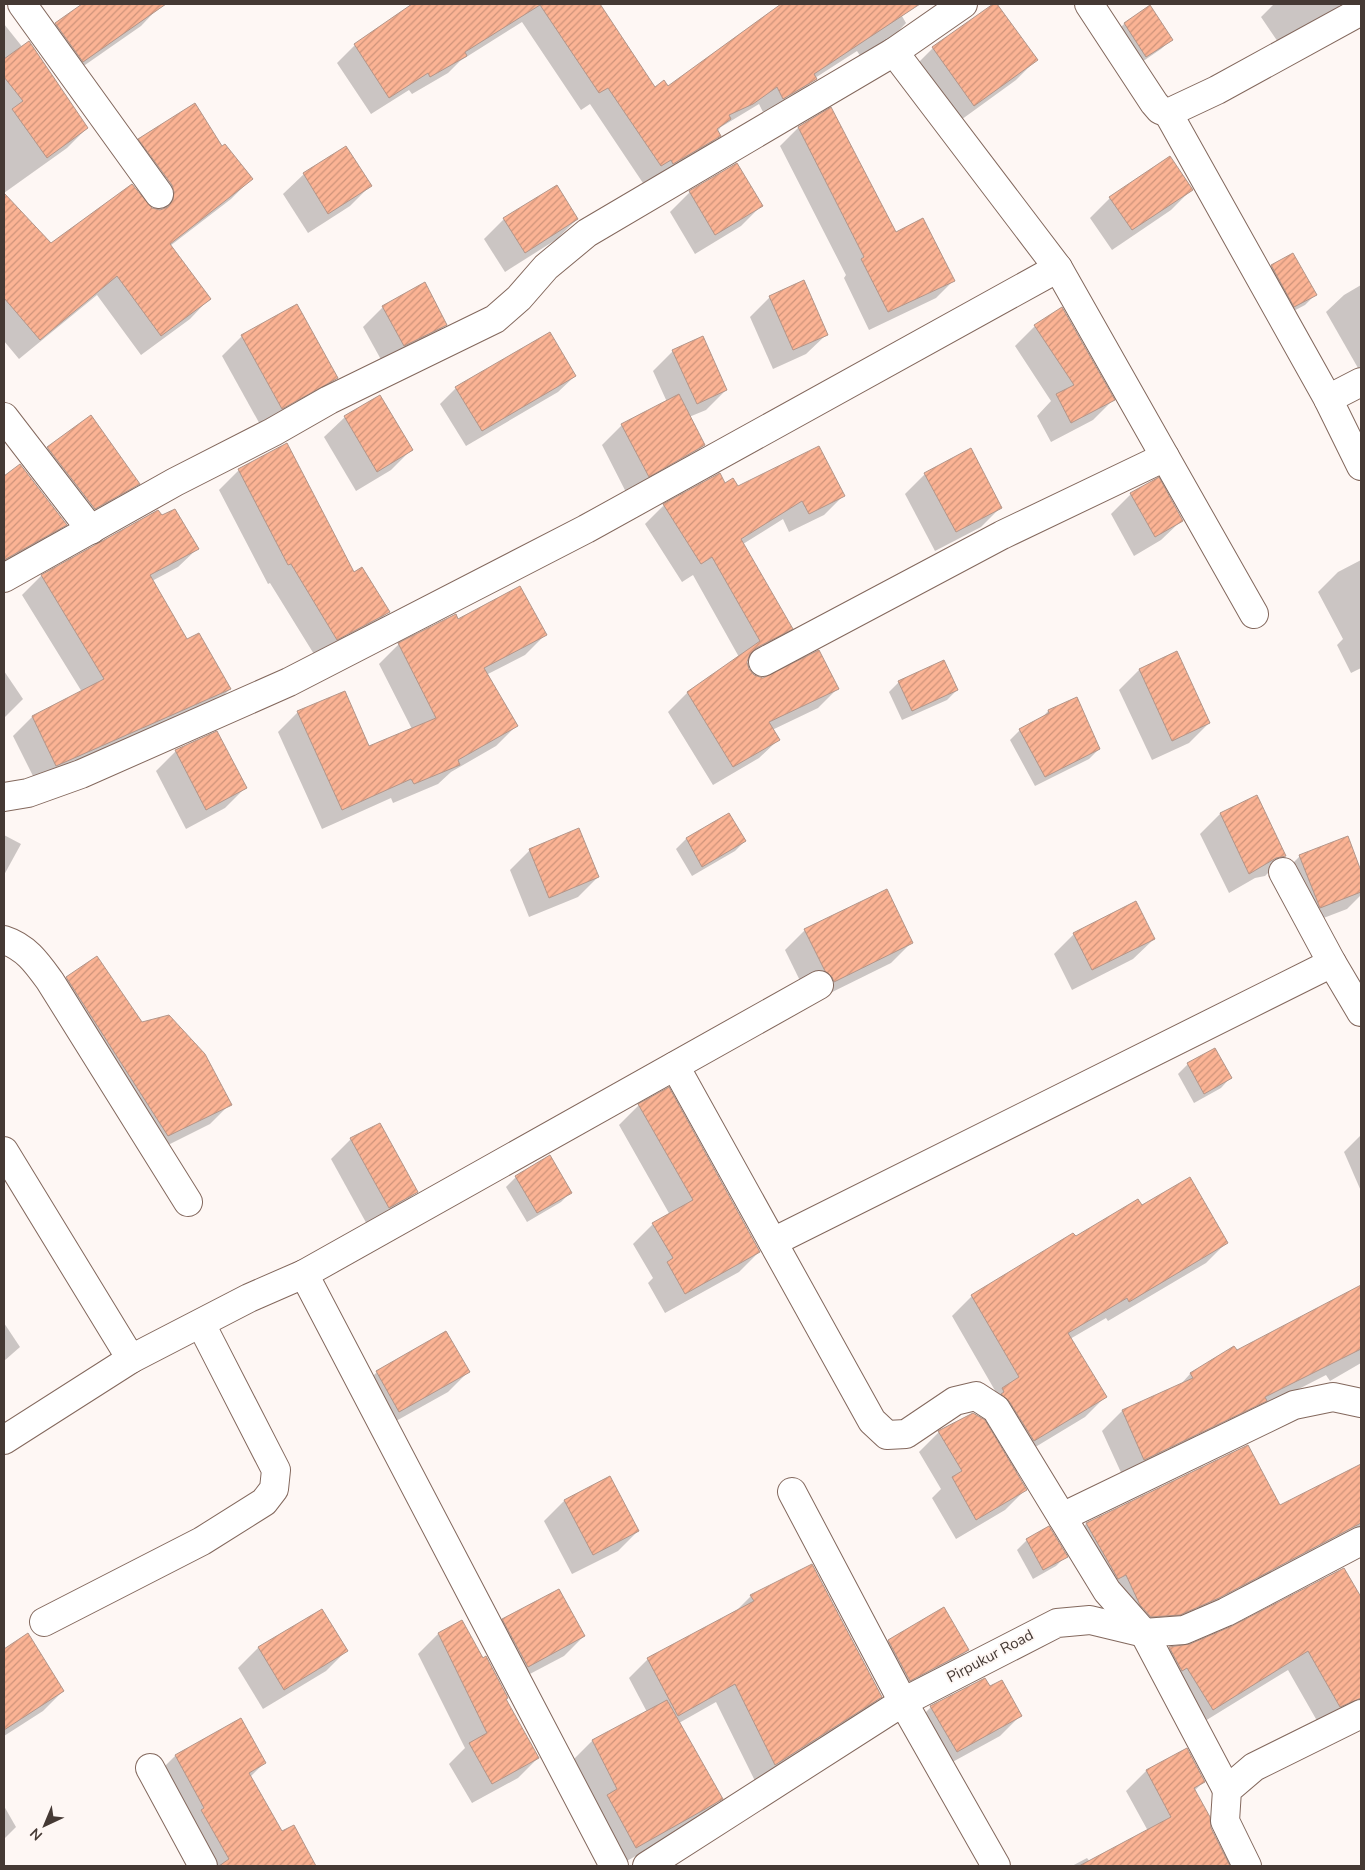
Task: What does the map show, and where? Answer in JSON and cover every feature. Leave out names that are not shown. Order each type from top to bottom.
[{"type":"street","points":[[22,4],[159,194]]},
{"type":"street","points":[[4,578],[175,482],[273,432],[329,400],[495,319],[519,298],[546,267],[588,233],[894,52],[964,4]]},
{"type":"street","points":[[1089,4],[1154,103],[1160,110],[1168,112],[1217,90],[1361,11]]},
{"type":"street","points":[[894,52],[1058,268],[1254,614]]},
{"type":"street","points":[[1168,112],[1328,400],[1361,466]]},
{"type":"street","points":[[4,797],[28,793],[81,774],[289,682],[586,529],[1058,268]]},
{"type":"street","points":[[1328,400],[1361,382]]},
{"type":"street","points":[[4,417],[91,530]]},
{"type":"street","points":[[763,662],[1002,534],[1165,457]]},
{"type":"street","points":[[1283,872],[1361,1012]]},
{"type":"street","points":[[4,940],[17,944],[33,958],[50,981],[188,1202]]},
{"type":"street","points":[[773,1242],[1332,963]]},
{"type":"street","points":[[4,1440],[131,1358],[249,1298],[304,1274],[819,985]]},
{"type":"street","points":[[675,1066],[872,1421],[887,1435],[906,1434],[954,1401],[976,1396],[996,1409],[1107,1591],[1144,1633],[1227,1790],[1225,1821],[1247,1866]]},
{"type":"street","points":[[4,1151],[131,1358]]},
{"type":"street","points":[[304,1274],[614,1866]]},
{"type":"street","points":[[44,1622],[202,1541],[264,1502],[274,1490],[276,1470],[201,1324]]},
{"type":"street","points":[[1062,1517],[1294,1405],[1333,1397],[1361,1403]]},
{"type":"street","points":[[792,1492],[903,1702],[996,1866]]},
{"type":"street","name":"Pirpukur Road","points":[[647,1866],[903,1702],[1057,1622],[1090,1620],[1144,1633],[1184,1630],[1226,1612],[1361,1541]]},
{"type":"street","points":[[1227,1790],[1254,1766],[1361,1714]]},
{"type":"street","points":[[150,1768],[203,1866]]},
{"type":"building","points":[[82,4],[166,4],[83,62],[55,23]]},
{"type":"building","points":[[412,4],[600,4],[655,87],[664,80],[668,86],[781,4],[920,4],[814,74],[817,79],[783,99],[777,87],[753,104],[729,115],[731,119],[717,129],[721,136],[673,164],[671,160],[661,166],[608,88],[599,93],[540,5],[465,52],[467,56],[430,77],[428,73],[389,98],[354,44]]},
{"type":"building","points":[[993,4],[997,4],[1038,60],[974,106],[932,47]]},
{"type":"building","points":[[1150,5],[1173,40],[1146,57],[1124,23]]},
{"type":"building","points":[[29,41],[88,128],[47,158],[12,109],[23,101],[4,77],[4,59]]},
{"type":"building","points":[[195,103],[222,146],[225,144],[253,179],[170,244],[211,299],[161,336],[117,276],[40,340],[4,298],[4,193],[51,243],[132,184],[152,208],[160,210],[168,207],[173,200],[174,192],[172,185],[138,139]]},
{"type":"building","points":[[831,107],[896,232],[923,218],[955,281],[888,312],[861,259],[864,257],[798,127]]},
{"type":"building","points":[[346,146],[372,186],[328,214],[303,173]]},
{"type":"building","points":[[1170,156],[1193,190],[1132,230],[1109,197]]},
{"type":"building","points":[[737,163],[763,206],[715,235],[689,191]]},
{"type":"building","points":[[557,185],[578,219],[525,253],[503,218]]},
{"type":"building","points":[[1293,253],[1317,295],[1294,307],[1271,265]]},
{"type":"building","points":[[804,280],[828,335],[793,350],[769,296]]},
{"type":"building","points":[[425,282],[447,325],[404,346],[382,306]]},
{"type":"building","points":[[297,304],[338,378],[282,409],[241,335]]},
{"type":"building","points":[[1062,307],[1115,400],[1071,423],[1056,394],[1074,385],[1034,325]]},
{"type":"building","points":[[550,332],[576,376],[482,431],[455,387]]},
{"type":"building","points":[[703,336],[727,390],[697,404],[672,350]]},
{"type":"building","points":[[679,394],[705,445],[649,477],[621,424]]},
{"type":"building","points":[[380,395],[413,450],[377,472],[344,416]]},
{"type":"building","points":[[91,415],[140,484],[95,509],[47,447]]},
{"type":"building","points":[[287,443],[354,572],[362,567],[390,612],[337,640],[291,564],[288,565],[238,469]]},
{"type":"building","points":[[819,446],[845,496],[809,514],[802,501],[741,539],[793,629],[756,648],[750,654],[747,662],[749,669],[754,675],[763,678],[819,650],[839,689],[769,722],[780,740],[733,767],[687,692],[760,641],[712,557],[701,564],[663,504],[720,473],[725,483],[733,478],[738,486]]},
{"type":"building","points":[[971,448],[1002,508],[956,532],[924,473]]},
{"type":"building","points":[[20,464],[67,525],[4,560],[4,476]]},
{"type":"building","points":[[1159,477],[1183,521],[1155,537],[1130,493]]},
{"type":"building","points":[[175,509],[199,549],[150,575],[187,639],[199,633],[231,689],[56,766],[32,716],[104,679],[41,575],[158,510],[162,515]]},
{"type":"building","points":[[520,586],[547,635],[484,668],[518,726],[458,760],[460,765],[414,784],[411,779],[342,810],[297,711],[345,691],[369,746],[436,718],[398,643],[456,614],[458,619]]},
{"type":"building","points":[[1177,651],[1210,723],[1172,741],[1139,669]]},
{"type":"building","points":[[944,660],[958,690],[912,711],[898,681]]},
{"type":"building","points":[[1077,697],[1100,749],[1045,777],[1019,729],[1049,713],[1048,710]]},
{"type":"building","points":[[217,731],[247,788],[206,810],[175,750]]},
{"type":"building","points":[[1257,795],[1286,856],[1276,858],[1249,874],[1220,813]]},
{"type":"building","points":[[729,813],[746,841],[702,867],[686,838]]},
{"type":"building","points":[[579,828],[599,877],[549,898],[529,849]]},
{"type":"building","points":[[1348,836],[1361,871],[1361,892],[1320,908],[1299,855]]},
{"type":"building","points":[[887,889],[913,943],[834,982],[832,977],[825,971],[804,929]]},
{"type":"building","points":[[1136,901],[1155,939],[1092,970],[1073,933]]},
{"type":"building","points":[[97,956],[142,1022],[169,1015],[205,1054],[232,1105],[168,1136],[66,977]]},
{"type":"building","points":[[1215,1048],[1232,1078],[1204,1094],[1187,1063]]},
{"type":"building","points":[[669,1087],[760,1252],[685,1294],[667,1262],[673,1258],[652,1223],[693,1200],[638,1104]]},
{"type":"building","points":[[380,1123],[418,1192],[389,1208],[350,1138]]},
{"type":"building","points":[[550,1155],[572,1193],[537,1213],[515,1176]]},
{"type":"building","points":[[1190,1177],[1228,1243],[1129,1302],[1127,1298],[1068,1333],[1107,1397],[1034,1441],[1009,1401],[1001,1394],[1004,1392],[1002,1388],[1019,1377],[971,1295],[1073,1233],[1076,1236],[1138,1199],[1142,1205]]},
{"type":"building","points":[[1361,1285],[1361,1349],[1265,1397],[1267,1401],[1144,1460],[1122,1410],[1193,1378],[1190,1373],[1234,1346],[1237,1350]]},
{"type":"building","points":[[446,1331],[470,1372],[399,1412],[376,1371]]},
{"type":"building","points":[[973,1413],[985,1420],[1027,1490],[976,1520],[952,1477],[962,1471],[938,1431]]},
{"type":"building","points":[[1248,1445],[1280,1505],[1361,1464],[1361,1523],[1219,1598],[1180,1615],[1151,1617],[1140,1605],[1126,1575],[1118,1579],[1086,1523]]},
{"type":"building","points":[[610,1476],[639,1531],[593,1555],[564,1500]]},
{"type":"building","points":[[1049,1526],[1068,1557],[1043,1570],[1026,1539]]},
{"type":"building","points":[[812,1564],[882,1697],[775,1765],[735,1684],[678,1716],[647,1658],[754,1601],[750,1595]]},
{"type":"building","points":[[1344,1568],[1361,1597],[1361,1698],[1340,1707],[1308,1651],[1213,1710],[1187,1668],[1182,1671],[1169,1647],[1190,1644],[1232,1626]]},
{"type":"building","points":[[559,1589],[585,1636],[528,1667],[502,1619]]},
{"type":"building","points":[[944,1607],[969,1650],[910,1681],[888,1640]]},
{"type":"building","points":[[322,1609],[348,1651],[284,1690],[258,1647]]},
{"type":"building","points":[[462,1620],[483,1658],[486,1656],[508,1698],[506,1699],[539,1758],[492,1784],[469,1743],[487,1733],[438,1633]]},
{"type":"building","points":[[28,1633],[64,1691],[4,1730],[4,1649]]},
{"type":"building","points":[[985,1678],[990,1686],[1002,1680],[1022,1716],[957,1752],[930,1706]]},
{"type":"building","points":[[667,1700],[723,1799],[636,1848],[607,1795],[617,1789],[592,1740]]},
{"type":"building","points":[[241,1718],[266,1763],[249,1773],[282,1831],[294,1825],[316,1866],[219,1866],[229,1859],[201,1810],[204,1808],[175,1755]]},
{"type":"building","points":[[1187,1748],[1205,1782],[1194,1788],[1210,1817],[1211,1828],[1230,1866],[1079,1866],[1171,1817],[1146,1770]]}]
